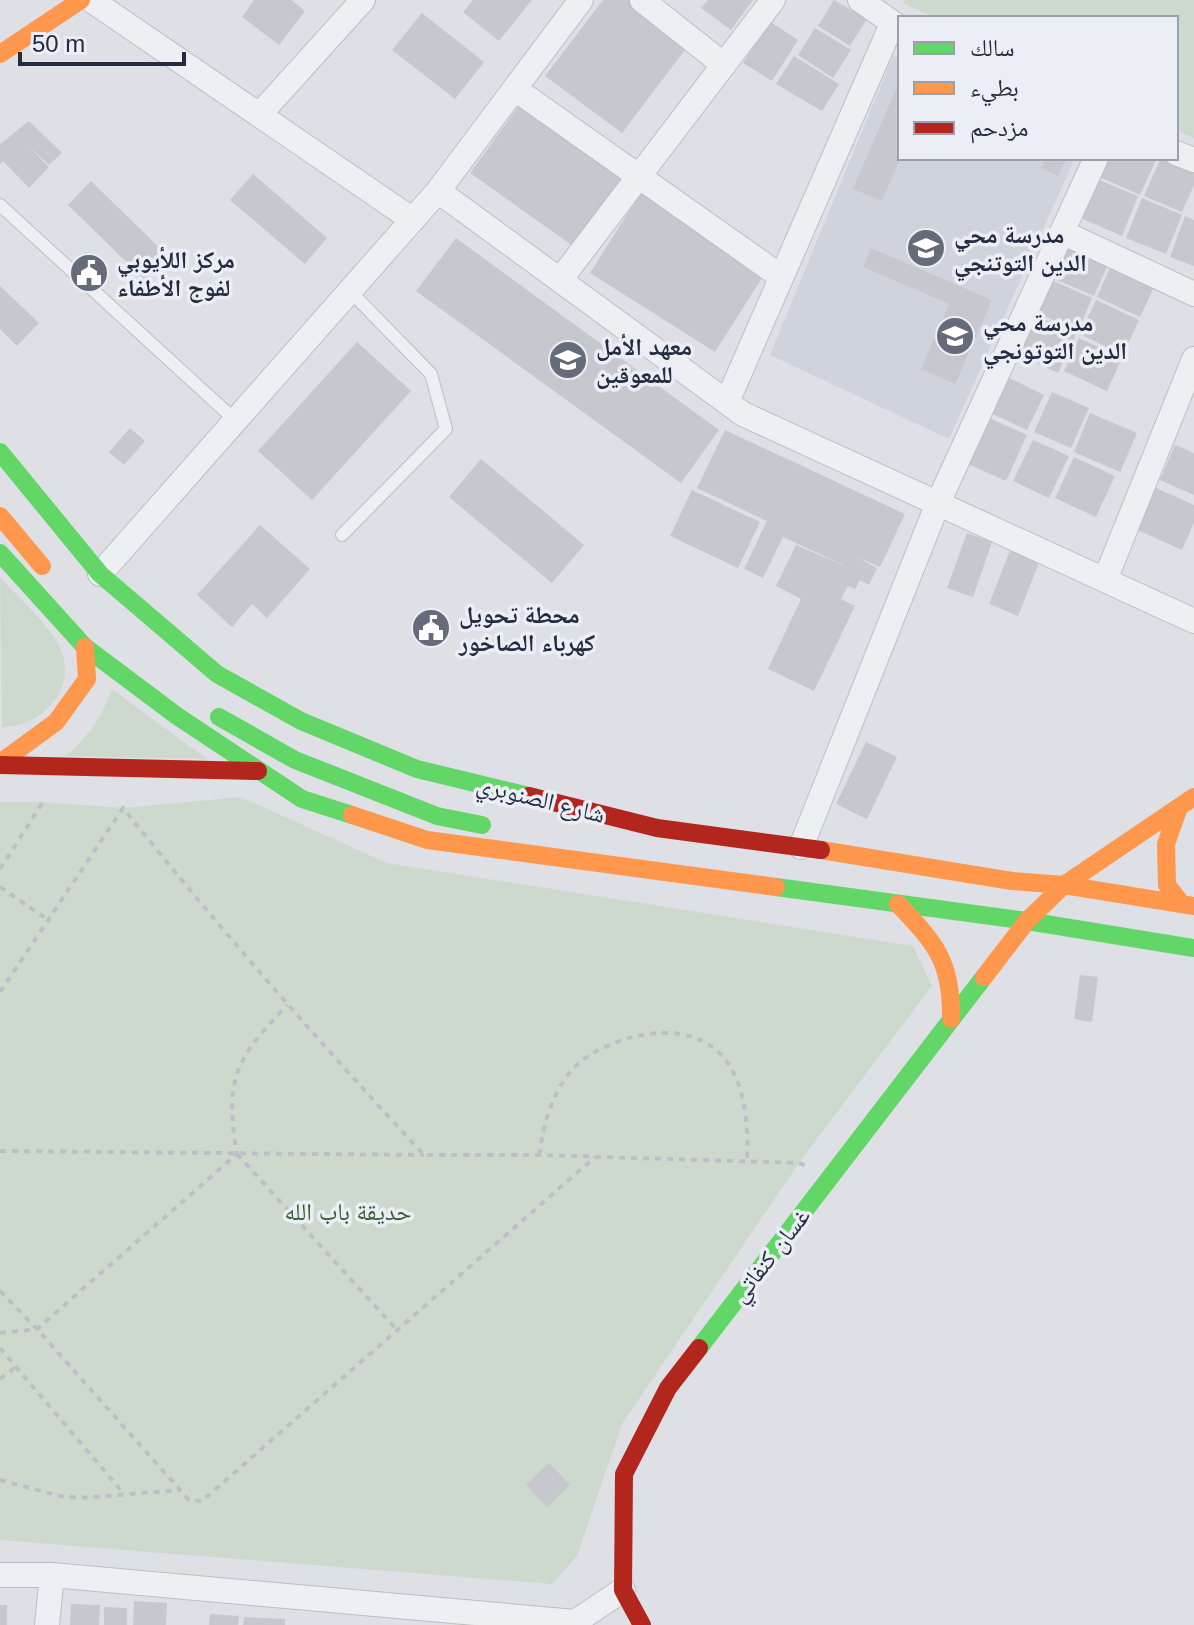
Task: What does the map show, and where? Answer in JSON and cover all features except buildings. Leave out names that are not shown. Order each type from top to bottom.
[{"type":"main road","points":[[0,54],[81,0]]},
{"type":"main road","name":"شارع الصنوبري","points":[[0,452],[100,574],[217,674],[301,721],[417,769],[657,828],[1188,905]]},
{"type":"main road","points":[[9,498],[54,553]]},
{"type":"main road","points":[[0,516],[52,577]]},
{"type":"main road","name":"شارع الصنوبري","points":[[0,553],[85,647],[177,716],[302,799],[427,840],[1027,921],[1194,948]]},
{"type":"main road","points":[[0,764],[56,722],[87,679],[85,647]]},
{"type":"main road","points":[[160,650],[230,701],[302,745],[384,783],[442,797]]},
{"type":"main road","points":[[198,702],[295,760],[437,816],[496,828]]},
{"type":"main road","points":[[0,764],[258,771]]},
{"type":"main road","points":[[1186,802],[1166,844],[1167,885],[1188,905]]},
{"type":"main road","name":"غسان كنفاتي","points":[[642,1625],[623,1590],[624,1474],[668,1388],[1027,921],[1064,885],[1186,802]]},
{"type":"main road","points":[[572,826],[657,828]]},
{"type":"main road","points":[[540,837],[613,851],[649,872]]},
{"type":"main road","points":[[898,904],[923,931],[941,960],[951,985],[951,1019]]},
{"type":"street","points":[[91,0],[413,220]]},
{"type":"street","points":[[259,115],[363,0]]},
{"type":"street","points":[[100,574],[438,191],[581,0]]},
{"type":"street","points":[[642,0],[724,65]]},
{"type":"street","points":[[560,280],[773,0]]},
{"type":"street","points":[[727,402],[892,17],[860,0]]},
{"type":"street","points":[[515,89],[780,276]]},
{"type":"street","points":[[801,847],[938,503],[1095,160]]},
{"type":"street","points":[[438,191],[743,414],[1194,621]]},
{"type":"street","points":[[1062,232],[1194,294]]},
{"type":"street","points":[[1105,580],[1194,359]]},
{"type":"street","points":[[0,1575],[52,1575],[573,1623],[623,1590]]},
{"type":"street","points":[[47,1625],[52,1575]]},
{"type":"lane","points":[[0,205],[235,420]]},
{"type":"lane","points":[[342,535],[446,429],[431,374],[350,291]]},
{"type":"path","points":[[0,869],[43,802]]},
{"type":"path","points":[[0,992],[123,808],[206,912],[424,1155]]},
{"type":"path","points":[[0,887],[50,921]]},
{"type":"path","points":[[287,1005],[244,1053],[233,1084],[232,1125],[237,1154],[397,1330]]},
{"type":"path","points":[[539,1155],[544,1123],[573,1067],[625,1039],[655,1033],[687,1034],[707,1042],[726,1059],[739,1084],[746,1112],[747,1161]]},
{"type":"path","points":[[0,1151],[539,1155],[747,1161],[799,1163],[829,1178]]},
{"type":"path","points":[[0,1333],[37,1329],[237,1154]]},
{"type":"path","points":[[0,1291],[189,1500],[202,1501],[595,1157]]},
{"type":"path","points":[[0,1348],[124,1494]]},
{"type":"path","points":[[0,1379],[16,1367]]},
{"type":"path","points":[[0,1480],[60,1496],[80,1498],[180,1490]]},
{"type":"shaded area","points":[[893,56],[898,58],[898,160],[1074,160],[949,439],[770,355]]},
{"type":"green space","points":[[905,0],[1194,0],[1194,138],[1178,131],[1178,16],[931,16],[903,3]]},
{"type":"green space","points":[[0,577],[52,634],[65,665],[62,687],[51,705],[28,722],[2,728]]},
{"type":"green space","points":[[112,689],[207,759],[66,756],[94,726]]},
{"type":"green space","name":"حديقة باب الله","points":[[241,797],[387,863],[913,946],[932,986],[799,1163],[622,1424],[577,1556],[552,1584],[0,1540],[0,802],[123,808]]},
{"type":"traffic: fast","points":[[0,452],[100,574],[217,674],[301,721],[417,769],[529,796]]},
{"type":"traffic: fast","points":[[0,553],[85,647],[177,716],[302,799],[352,815]]},
{"type":"traffic: fast","points":[[219,717],[295,760],[437,816],[482,825]]},
{"type":"traffic: fast","points":[[776,887],[1027,921],[1194,948]]},
{"type":"traffic: fast","points":[[699,1348],[984,977]]},
{"type":"traffic: slow","points":[[0,54],[81,0]]},
{"type":"traffic: slow","points":[[0,516],[42,566]]},
{"type":"traffic: slow","points":[[0,763],[56,722],[87,679],[85,647]]},
{"type":"traffic: slow","points":[[984,977],[1027,921],[1064,885],[1194,797]]},
{"type":"traffic: slow","points":[[1179,807],[1166,844],[1167,885],[1182,904]]},
{"type":"traffic: slow","points":[[352,815],[427,840],[776,887]]},
{"type":"traffic: slow","points":[[821,850],[1194,906]]},
{"type":"traffic: slow","points":[[898,904],[932,943],[945,968],[951,1019]]},
{"type":"traffic: jam","points":[[0,765],[258,771]]},
{"type":"traffic: jam","points":[[529,796],[657,828],[821,850]]},
{"type":"traffic: jam","points":[[642,1625],[623,1590],[624,1474],[668,1388],[699,1348]]},
{"type":"place","name":"مدرسة محي الدين التوتنجي","points":[[926,248]]},
{"type":"place","name":"مركز اللأيوبي لفوج الأطفاء","points":[[89,273]]},
{"type":"place","name":"مدرسة محي الدين التوتونجي","points":[[955,336]]},
{"type":"place","name":"معهد الأمل للمعوقين","points":[[568,360]]},
{"type":"place","name":"محطة تحويل كهرباء الصاخور","points":[[431,628]]}]
